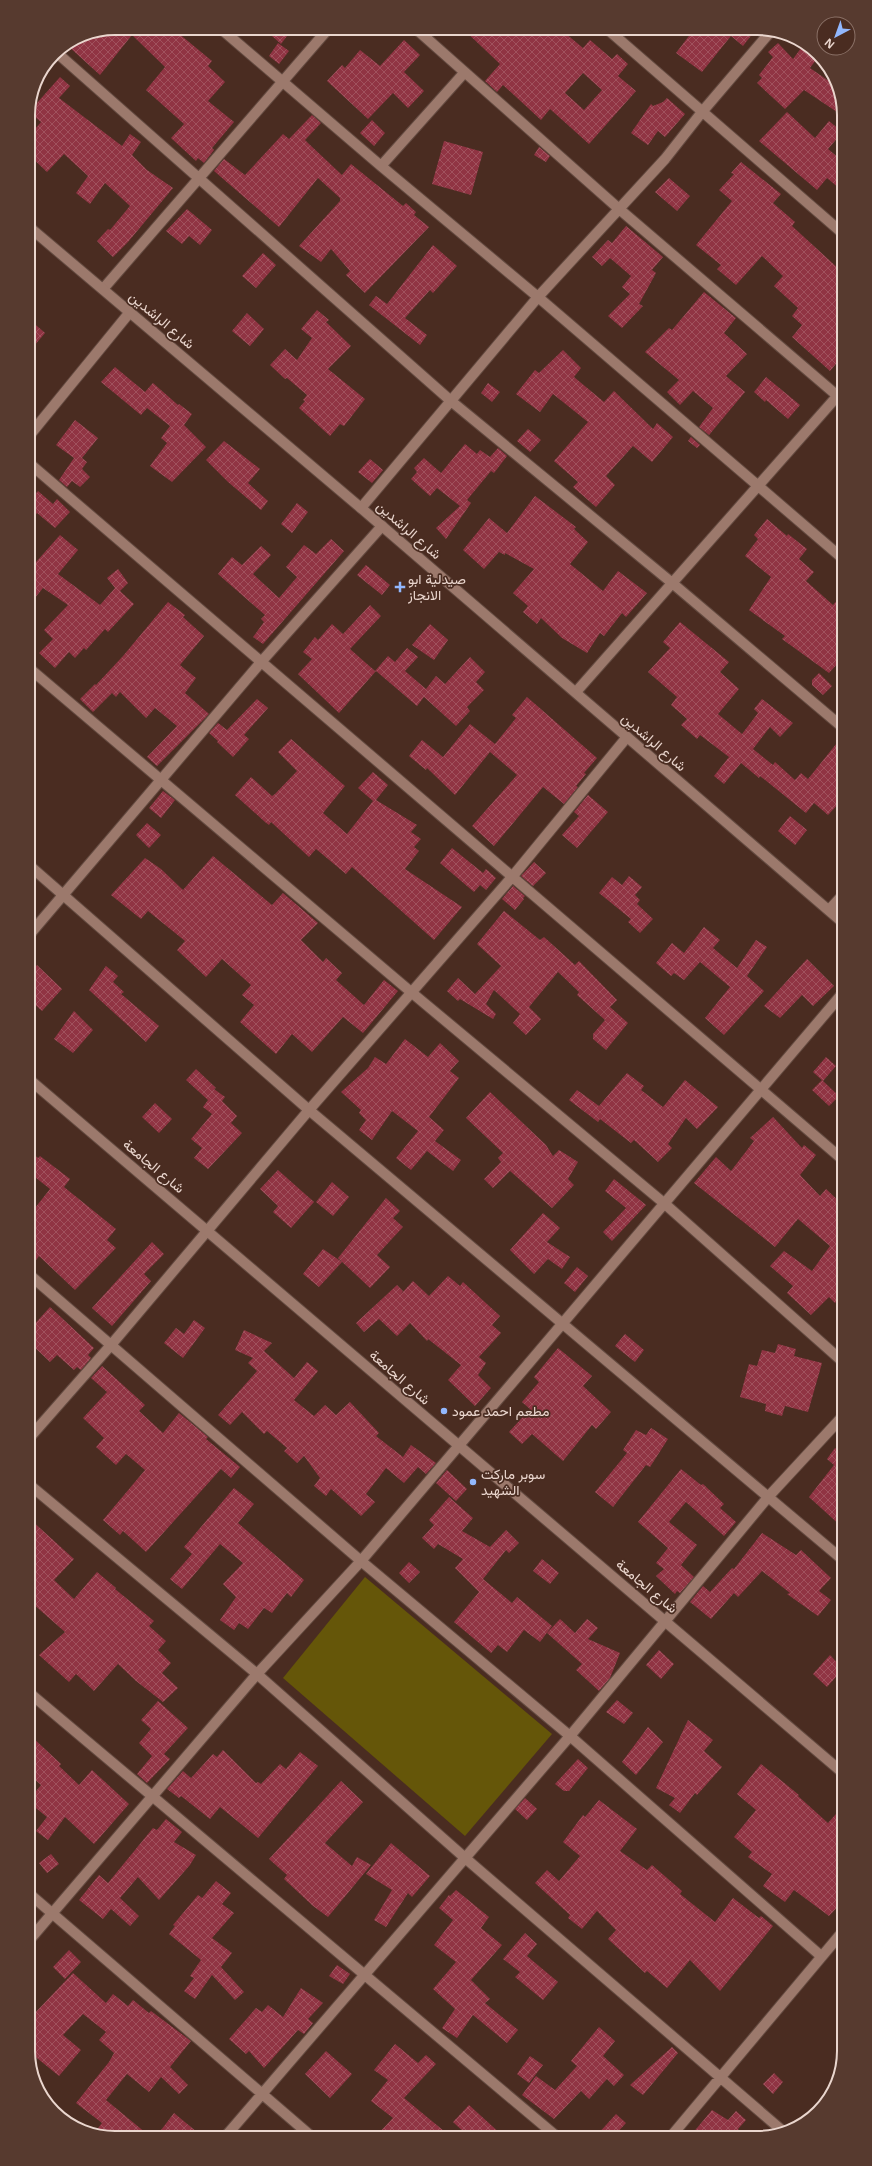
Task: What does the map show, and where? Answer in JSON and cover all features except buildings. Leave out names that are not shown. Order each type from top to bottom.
[{"type":"street","points":[[228,35],[381,166],[538,297],[837,554]]},
{"type":"street","points":[[103,288],[324,35]]},
{"type":"street","points":[[423,35],[618,208],[837,393]]},
{"type":"street","points":[[614,35],[837,228]]},
{"type":"street","points":[[361,508],[538,297],[618,208],[665,159],[766,36]]},
{"type":"street","points":[[61,56],[451,401],[671,582],[837,723]]},
{"type":"street","points":[[381,166],[464,73]]},
{"type":"street","name":"شارع الراشدين","points":[[35,232],[361,508],[837,917]]},
{"type":"street","points":[[35,429],[130,312]]},
{"type":"street","points":[[576,692],[671,582],[837,397]]},
{"type":"street","points":[[35,468],[262,661],[760,1091],[837,1155]]},
{"type":"street","points":[[35,928],[162,782],[262,661],[382,526]]},
{"type":"street","points":[[35,673],[410,992],[665,1204],[837,1357]]},
{"type":"street","points":[[35,1432],[112,1345],[410,992],[512,877],[627,737]]},
{"type":"street","points":[[35,870],[309,1110],[837,1555]]},
{"type":"street","points":[[829,910],[837,901]]},
{"type":"street","points":[[35,1934],[151,1796],[257,1674],[361,1561],[562,1322],[665,1204],[837,1000]]},
{"type":"street","name":"شارع الجامعة","points":[[35,1084],[208,1230],[459,1446],[666,1620],[837,1768]]},
{"type":"street","points":[[35,1279],[361,1561],[570,1736],[821,1956]]},
{"type":"street","points":[[230,2131],[366,1974],[464,1857],[570,1736],[768,1496],[837,1421]]},
{"type":"street","points":[[35,1489],[257,1674],[464,1857],[722,2077],[779,2128]]},
{"type":"street","points":[[35,1698],[151,1796],[366,1974],[550,2131]]},
{"type":"street","points":[[35,1899],[305,2131]]},
{"type":"street","points":[[676,2131],[837,1938]]},
{"type":"shaded area","points":[[365,1577],[552,1734],[465,1836],[283,1678]]},
{"type":"place","name":"صيدلية ابو الانجاز","points":[[400,587]]},
{"type":"place","name":"مطعم احمد عمود","points":[[444,1411]]},
{"type":"place","name":"سوبر ماركت الشهيد","points":[[473,1482]]}]
